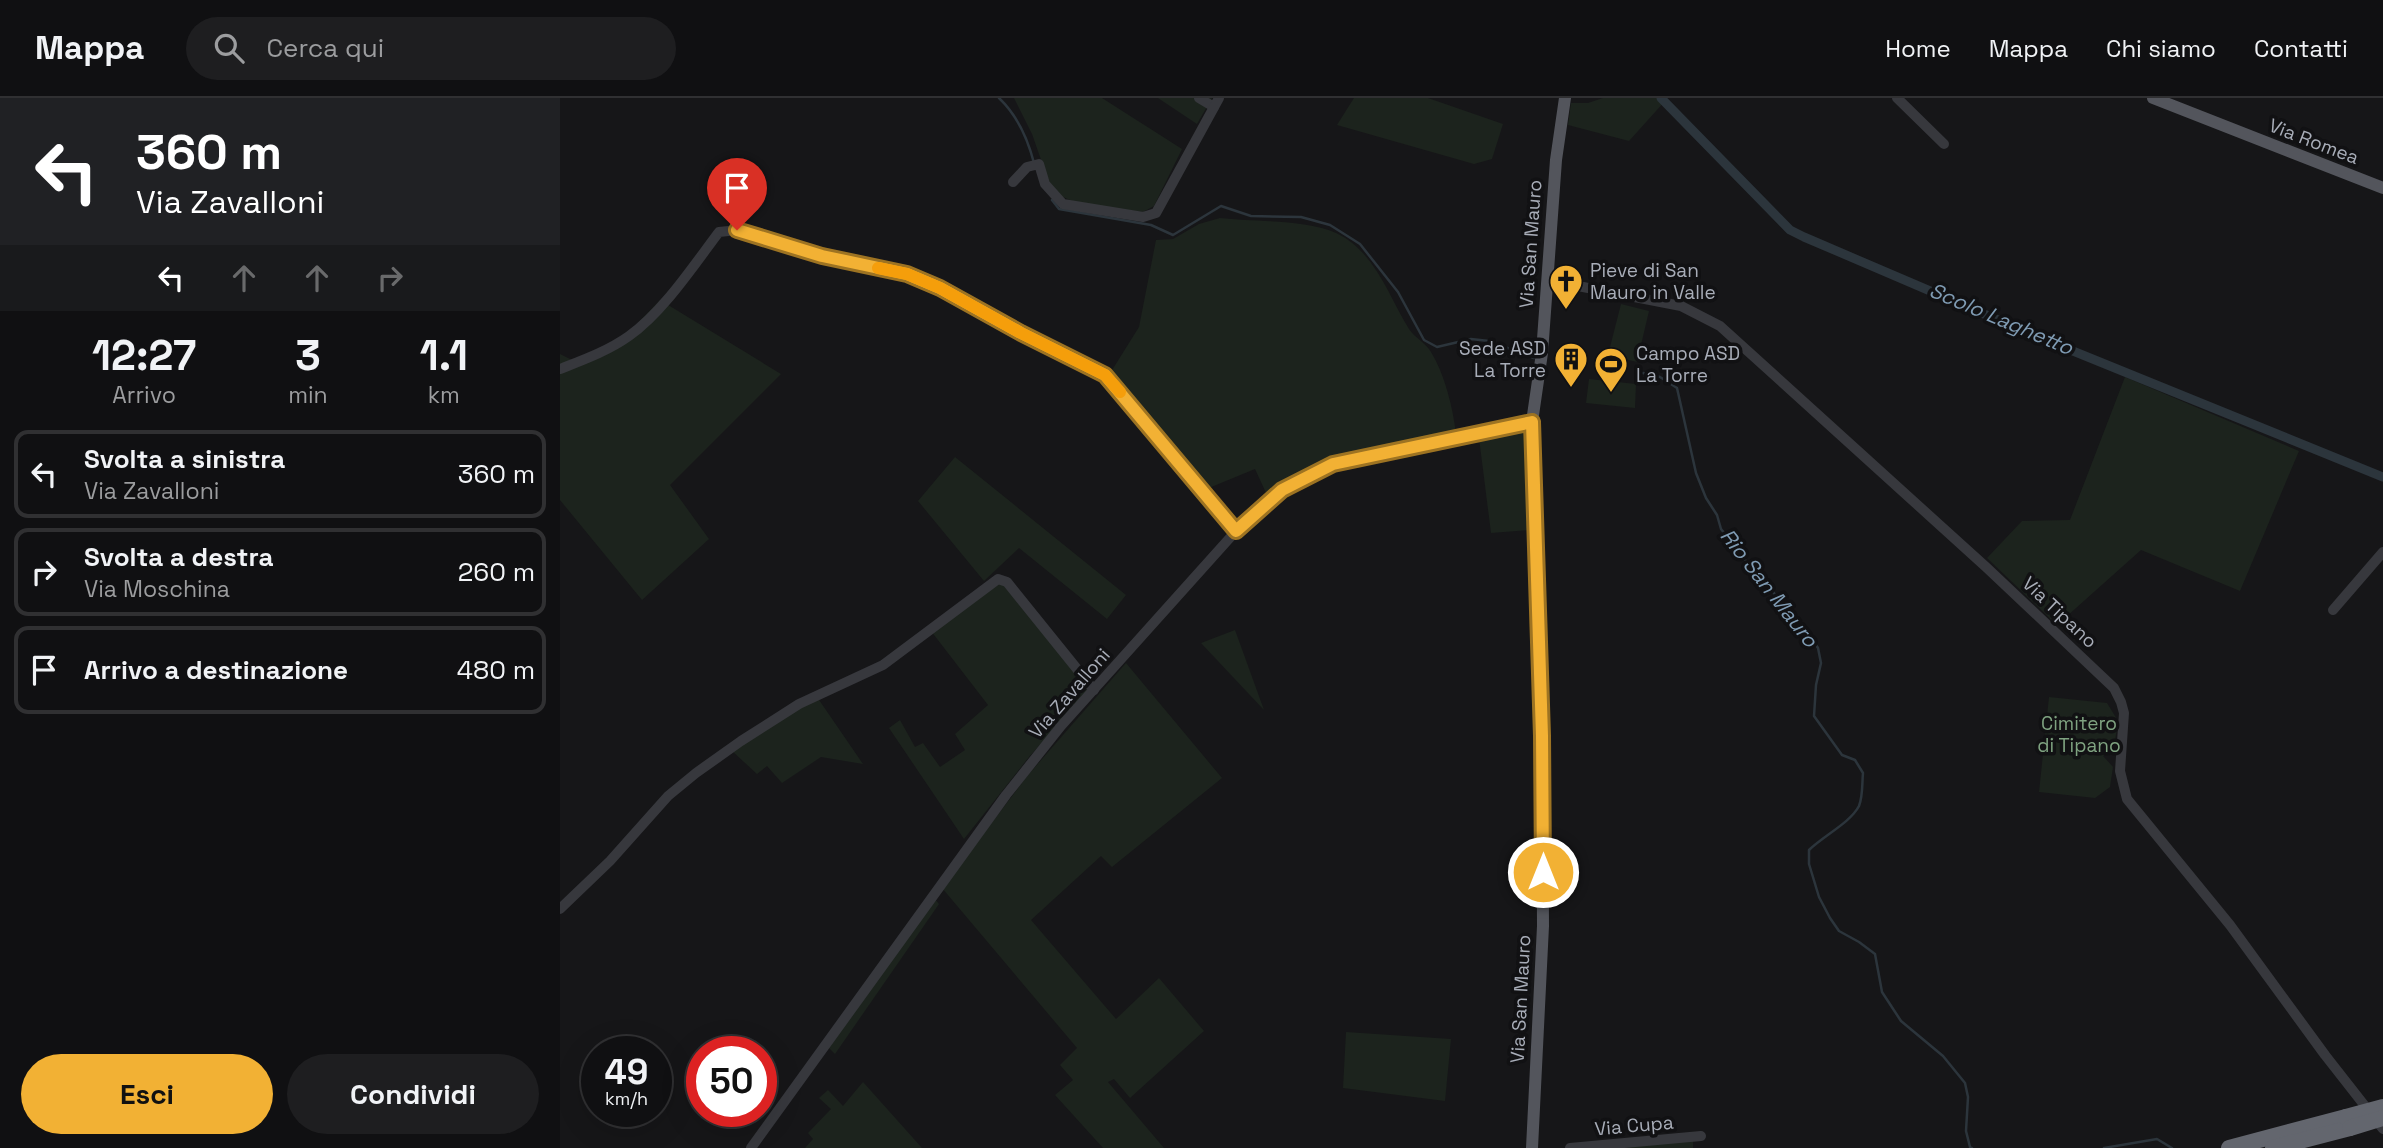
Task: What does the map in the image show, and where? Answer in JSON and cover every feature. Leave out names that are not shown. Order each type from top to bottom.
[{"type":"highway","points":[[2273,1148],[2383,1107]]},
{"type":"highway","points":[[2229,1148],[2348,1122],[2383,1118]]},
{"type":"main road","name":"Via San Mauro","points":[[1532,1148],[1543,912],[1542,736],[1532,422],[1542,353],[1556,160],[1564,98]]},
{"type":"main road","name":"Via Romea","points":[[2153,98],[2383,188]]},
{"type":"street","points":[[1013,182],[1027,167],[1039,164],[1045,184],[1063,204],[1143,217],[1156,213],[1216,103],[1199,98]]},
{"type":"street","points":[[1897,98],[1944,144]]},
{"type":"street","points":[[560,369],[605,350],[631,335],[688,274],[719,232],[737,230],[822,256],[907,274],[940,288],[1105,375],[1236,531]]},
{"type":"street","name":"Via Tipano","points":[[1547,279],[1681,306],[1720,326],[1986,567],[2114,688],[2124,713],[2120,771],[2127,799],[2230,925],[2383,1129]]},
{"type":"street","name":"Via Zavalloni","points":[[751,1148],[1006,795],[1094,690],[1236,531],[1282,490],[1333,464],[1532,422]]},
{"type":"street","points":[[2333,610],[2383,552]]},
{"type":"street","points":[[561,906],[610,861],[668,796],[696,773],[799,705],[883,665],[998,579],[1007,582],[1094,690]]},
{"type":"street","name":"Via Cupa","points":[[1570,1148],[1702,1136]]},
{"type":"green space","points":[[1014,98],[1102,98],[1182,149],[1154,206],[1143,212],[1079,204],[1053,190],[1032,134]]},
{"type":"green space","points":[[1158,98],[1212,98],[1197,124]]},
{"type":"green space","points":[[1354,98],[1428,98],[1503,124],[1492,159],[1474,164],[1337,125]]},
{"type":"green space","points":[[1603,98],[1663,98],[1665,101],[1629,141],[1568,125],[1571,103],[1588,103]]},
{"type":"green space","points":[[1220,218],[1295,223],[1324,228],[1350,241],[1361,251],[1380,276],[1409,329],[1429,349],[1436,361],[1448,392],[1456,434],[1340,457],[1315,467],[1267,495],[1255,469],[1204,490],[1109,375],[1139,327],[1156,240],[1173,239],[1199,224]]},
{"type":"green space","points":[[660,300],[781,374],[670,485],[709,539],[642,600],[560,500],[560,354],[572,360],[607,346],[629,332]]},
{"type":"green space","points":[[1621,304],[1649,311],[1637,362],[1608,355]]},
{"type":"green space","points":[[2125,377],[2299,451],[2240,591],[2141,550],[2057,625],[1987,558],[2022,521],[2070,520]]},
{"type":"green space","name":"Campo ASD La Torre","points":[[1589,379],[1636,384],[1635,408],[1586,403]]},
{"type":"green space","points":[[1528,428],[1529,530],[1491,533],[1479,438]]},
{"type":"green space","points":[[955,457],[1126,595],[1107,619],[1019,548],[984,581],[918,501]]},
{"type":"green space","points":[[999,580],[1090,689],[1029,757],[964,839],[889,728],[900,720],[915,747],[923,743],[940,767],[965,750],[955,734],[988,705],[931,631]]},
{"type":"green space","points":[[1235,630],[1264,710],[1201,643]]},
{"type":"green space","points":[[1126,663],[1222,778],[1112,867],[1101,856],[1031,920],[1116,1019],[1159,978],[1204,1031],[1130,1098],[1114,1079],[1108,1082],[1164,1148],[1103,1148],[1055,1095],[1073,1080],[1060,1065],[1077,1048],[942,888],[1028,775]]},
{"type":"green space","points":[[817,697],[863,764],[821,757],[782,783],[767,766],[757,774],[731,750]]},
{"type":"green space","name":"Cimitero di Tipano","points":[[2049,697],[2107,703],[2118,721],[2114,748],[2103,756],[2113,767],[2110,787],[2095,798],[2039,792]]},
{"type":"green space","points":[[934,898],[939,904],[835,1054],[828,1047]]},
{"type":"green space","points":[[1346,1032],[1451,1039],[1445,1101],[1343,1088]]},
{"type":"green space","points":[[863,1082],[922,1148],[805,1148],[813,1139],[808,1133],[831,1109],[819,1098],[828,1090],[843,1106]]},
{"type":"green space","points":[[1693,1140],[1693,1148],[1600,1148]]},
{"type":"waterway","name":"Rio San Mauro","points":[[999,98],[1021,128],[1034,163]]},
{"type":"waterway","name":"Scolo Laghetto","points":[[1661,98],[1790,230],[2019,329],[2383,477]]},
{"type":"waterway","name":"Rio San Mauro","points":[[1052,200],[1059,209],[1151,225],[1173,235],[1221,206],[1251,216],[1301,217],[1330,225],[1360,244],[1398,292],[1424,340],[1437,347],[1471,339],[1489,341],[1534,358]]},
{"type":"waterway","name":"Rio San Mauro","points":[[1643,373],[1660,377],[1677,388],[1696,473],[1721,529],[1749,565],[1762,575],[1797,628],[1811,638],[1818,648],[1821,663],[1814,716],[1842,755],[1855,760],[1863,773],[1861,798],[1855,812],[1809,850],[1809,864],[1819,897],[1839,931],[1875,954],[1882,992],[1901,1021],[1943,1056],[1965,1083],[1968,1097],[1966,1131],[1972,1148]]},
{"type":"waterway","name":"Rio San Mauro","points":[[2104,1148],[2157,1139],[2172,1148]]},
{"type":"slow traffic","points":[[878,268],[907,274],[940,288],[1105,375],[1120,392]]},
{"type":"place","name":"Pieve di San Mauro in Valle","points":[[1566,311]]},
{"type":"place","name":"Sede ASD La Torre","points":[[1571,389]]},
{"type":"place","name":"Campo ASD La Torre","points":[[1611,394]]},
{"type":"route","points":[[737,230],[822,256],[907,274],[940,288],[1105,375],[1236,531],[1282,490],[1333,464],[1532,422],[1542,736],[1543,872]]}]
